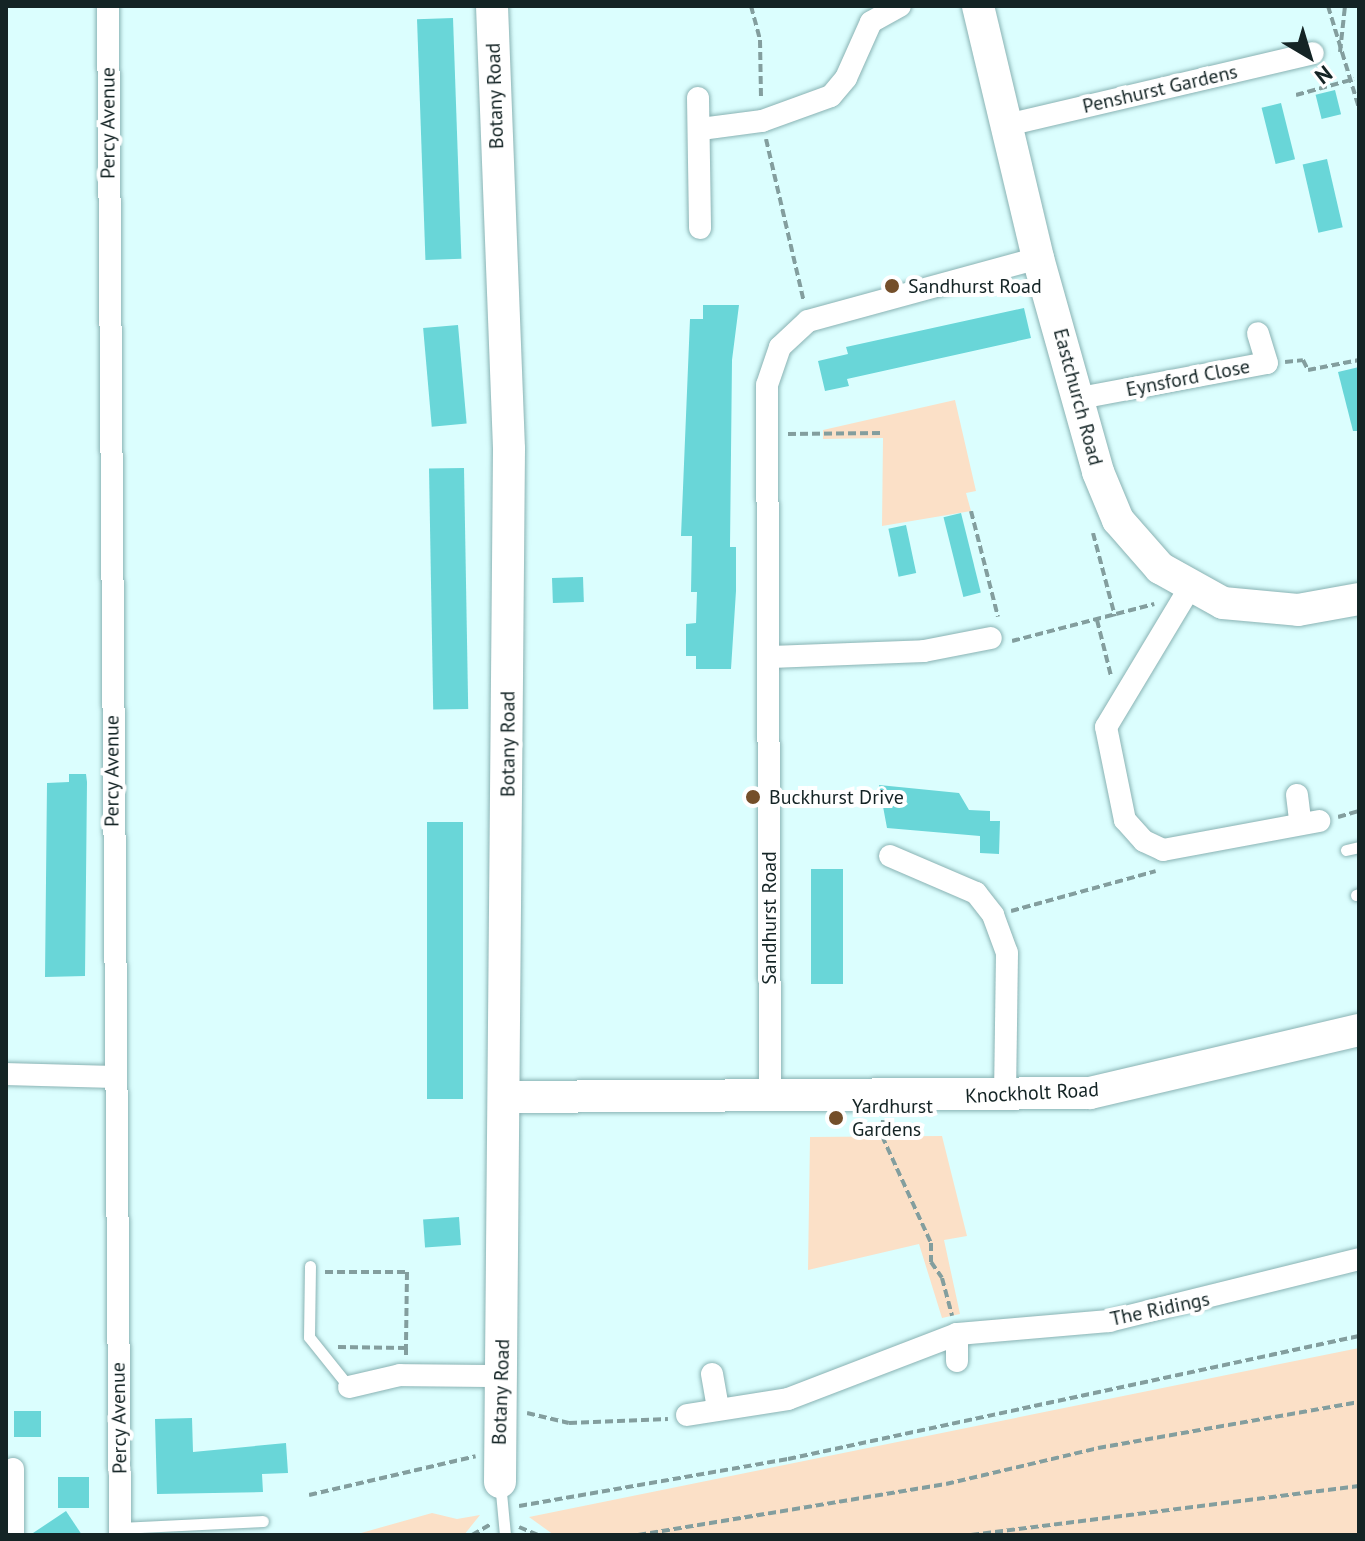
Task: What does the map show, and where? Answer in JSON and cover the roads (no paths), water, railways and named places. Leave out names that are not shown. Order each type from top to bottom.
[{"type":"street","name":"Percy Avenue","points":[[108,6],[113,1077],[120,1532]]},
{"type":"street","name":"Botany Road","points":[[492,6],[509,449],[506,1097],[502,1376],[497,1408],[502,1495]]},
{"type":"street","points":[[701,129],[762,121],[831,96],[846,78],[871,22],[900,6]]},
{"type":"street","name":"Eastchurch Road","points":[[978,6],[1038,258],[1118,520],[1160,568],[1189,589],[1261,609],[1298,610],[1359,599]]},
{"type":"street","name":"Penshurst Gardens","points":[[1007,125],[1313,53]]},
{"type":"street","points":[[698,98],[701,129],[700,228]]},
{"type":"street","name":"Sandhurst Road","points":[[770,1096],[771,657],[767,385],[780,347],[808,321],[1038,258]]},
{"type":"street","name":"Eynsford Close","points":[[1080,398],[1267,363],[1258,333]]},
{"type":"street","points":[[1189,589],[1106,727],[1125,820],[1144,841],[1163,850],[1310,821],[1297,795]]},
{"type":"street","points":[[771,657],[924,651],[997,638]]},
{"type":"street","points":[[890,856],[976,893],[993,915],[1007,953],[1005,1097]]},
{"type":"street","name":"Knockholt Road","points":[[506,1097],[884,1098],[1090,1093],[1359,1030]]},
{"type":"street","points":[[6,1074],[113,1077]]},
{"type":"street","name":"The Ridings","points":[[687,1415],[718,1407],[788,1399],[957,1334],[1109,1321],[1359,1259]]},
{"type":"street","points":[[957,1334],[957,1361]]},
{"type":"street","points":[[712,1374],[718,1407]]},
{"type":"street","points":[[349,1387],[400,1375],[502,1376]]},
{"type":"street","points":[[13,1469],[13,1535]]},
{"type":"lane","points":[[1346,850],[1359,847]]},
{"type":"lane","points":[[316,1269],[309,1337],[349,1387]]},
{"type":"lane","points":[[502,1495],[505,1529]]},
{"type":"lane","points":[[120,1532],[263,1521]]},
{"type":"place","name":"Sandhurst Road","points":[[892,286]]},
{"type":"place","name":"Buckhurst Drive","points":[[753,797]]},
{"type":"place","name":"Yardhurst Gardens","points":[[836,1118]]}]
